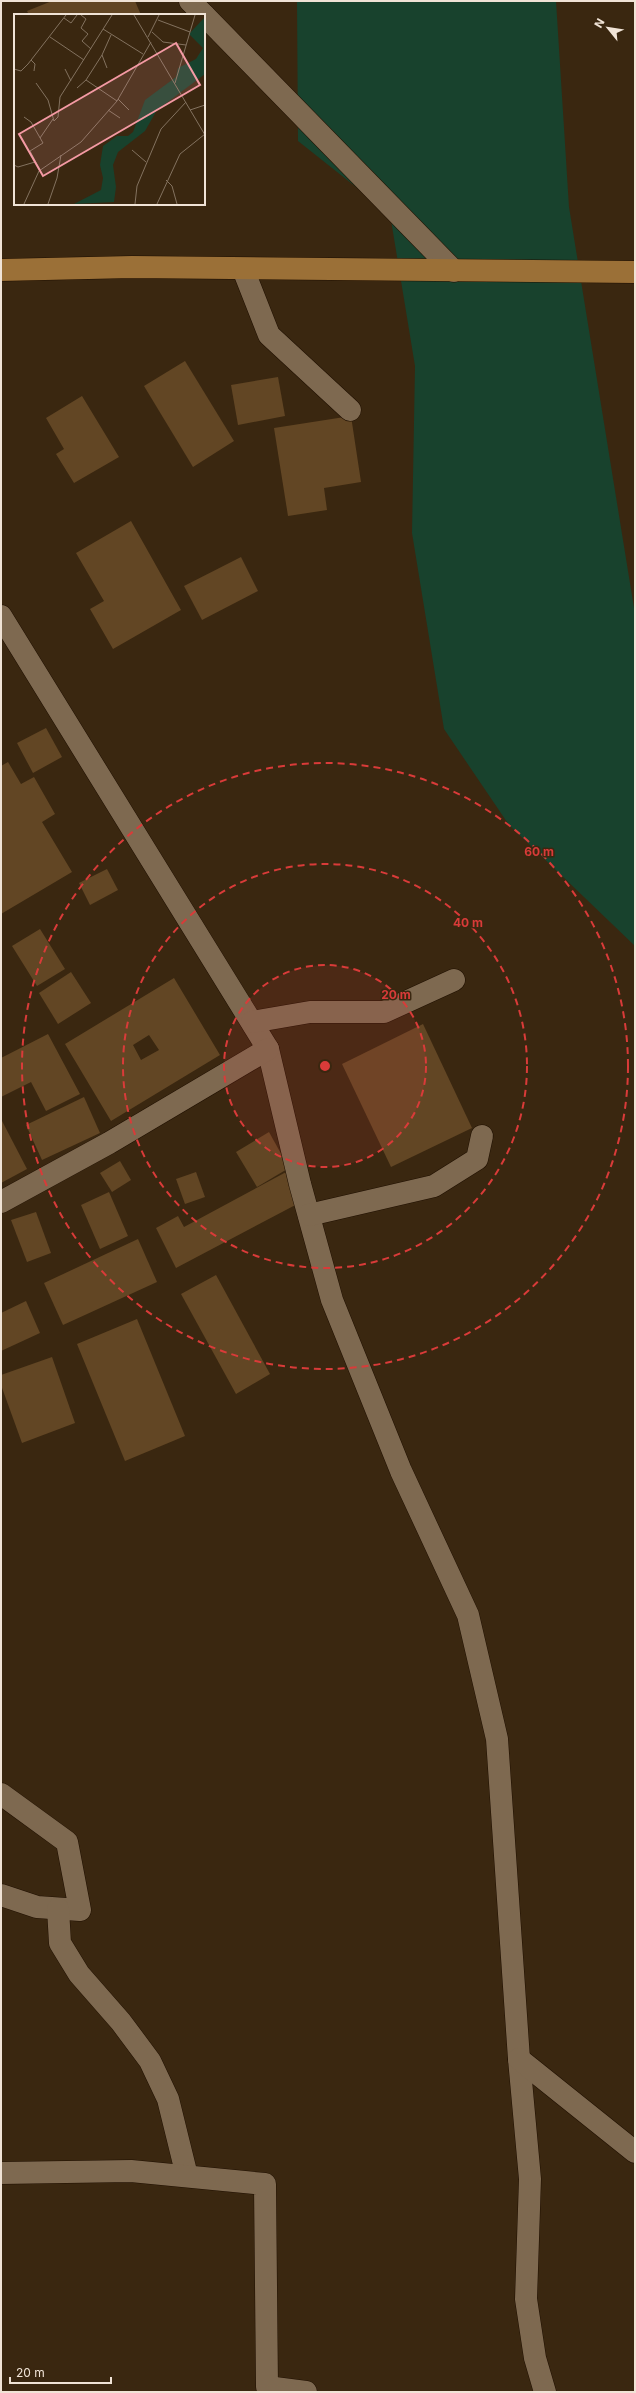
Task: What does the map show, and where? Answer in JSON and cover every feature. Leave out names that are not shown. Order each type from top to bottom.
[{"type":"main road","points":[[1,270],[132,267],[635,272]]},
{"type":"street","points":[[190,1],[203,14]]},
{"type":"street","points":[[205,16],[454,271]]},
{"type":"street","points":[[243,268],[269,335],[350,410]]},
{"type":"street","points":[[1,616],[268,1049],[309,1215],[332,1300],[401,1471],[468,1614],[497,1739],[518,2060],[530,2179],[526,2299],[535,2358],[545,2392]]},
{"type":"street","points":[[252,1022],[310,1012],[384,1012],[454,980]]},
{"type":"street","points":[[1,1202],[122,1135],[268,1049]]},
{"type":"street","points":[[309,1215],[434,1186],[477,1159],[482,1136]]},
{"type":"street","points":[[1,1794],[67,1842],[80,1910],[37,1907],[1,1895]]},
{"type":"street","points":[[58,1909],[60,1943],[79,1974],[122,2022],[150,2061],[168,2099],[187,2176]]},
{"type":"street","points":[[518,2060],[635,2152]]},
{"type":"street","points":[[1,2173],[131,2171],[265,2184],[267,2387],[306,2392]]},
{"type":"green space","points":[[297,1],[556,1],[569,207],[635,614],[635,946],[509,825],[444,729],[412,533],[415,366],[390,214],[298,141]]},
{"type":"building","points":[[52,1],[135,1],[141,14],[28,14],[27,11]]},
{"type":"building","points":[[185,361],[234,441],[193,467],[144,386]]},
{"type":"building","points":[[278,377],[285,416],[238,425],[231,385]]},
{"type":"building","points":[[82,396],[119,457],[74,483],[56,454],[64,449],[46,418]]},
{"type":"building","points":[[351,416],[361,482],[324,488],[327,510],[288,516],[274,428]]},
{"type":"building","points":[[131,521],[181,610],[113,649],[90,609],[104,601],[76,553]]},
{"type":"building","points":[[241,557],[258,591],[202,620],[184,586]]},
{"type":"building","points":[[46,728],[62,757],[33,773],[17,743]]},
{"type":"building","points":[[8,762],[21,784],[34,777],[55,814],[42,822],[72,872],[1,914],[1,766]]},
{"type":"building","points":[[107,869],[118,890],[90,905],[79,883]]},
{"type":"building","points":[[40,929],[65,969],[37,986],[12,946]]},
{"type":"building","points":[[71,972],[91,1003],[58,1024],[39,993]]},
{"type":"building","points":[[174,978],[220,1055],[111,1121],[65,1044]],"holes":[[[149,1035],[159,1050],[141,1060],[133,1045]]]},
{"type":"building","points":[[423,1024],[472,1128],[391,1167],[342,1064]]},
{"type":"building","points":[[48,1034],[80,1094],[46,1111],[31,1082],[1,1097],[1,1058]]},
{"type":"building","points":[[84,1097],[100,1133],[42,1160],[26,1125]]},
{"type":"building","points":[[1,1119],[27,1169],[1,1183]]},
{"type":"building","points":[[269,1132],[289,1168],[257,1187],[236,1152]]},
{"type":"building","points":[[120,1161],[131,1180],[112,1192],[100,1173]]},
{"type":"building","points":[[288,1171],[303,1201],[176,1268],[156,1228],[178,1216],[184,1227]]},
{"type":"building","points":[[196,1172],[205,1197],[185,1204],[176,1179]]},
{"type":"building","points":[[109,1192],[128,1236],[100,1249],[81,1205]]},
{"type":"building","points":[[36,1212],[51,1253],[27,1262],[11,1220]]},
{"type":"building","points":[[138,1239],[157,1282],[63,1325],[44,1283]]},
{"type":"building","points":[[216,1275],[270,1374],[236,1394],[181,1294]]},
{"type":"building","points":[[26,1301],[40,1333],[1,1351],[1,1313]]},
{"type":"building","points":[[137,1319],[185,1436],[125,1461],[77,1344]]},
{"type":"building","points":[[52,1357],[75,1423],[22,1443],[1,1385],[1,1375]]}]
